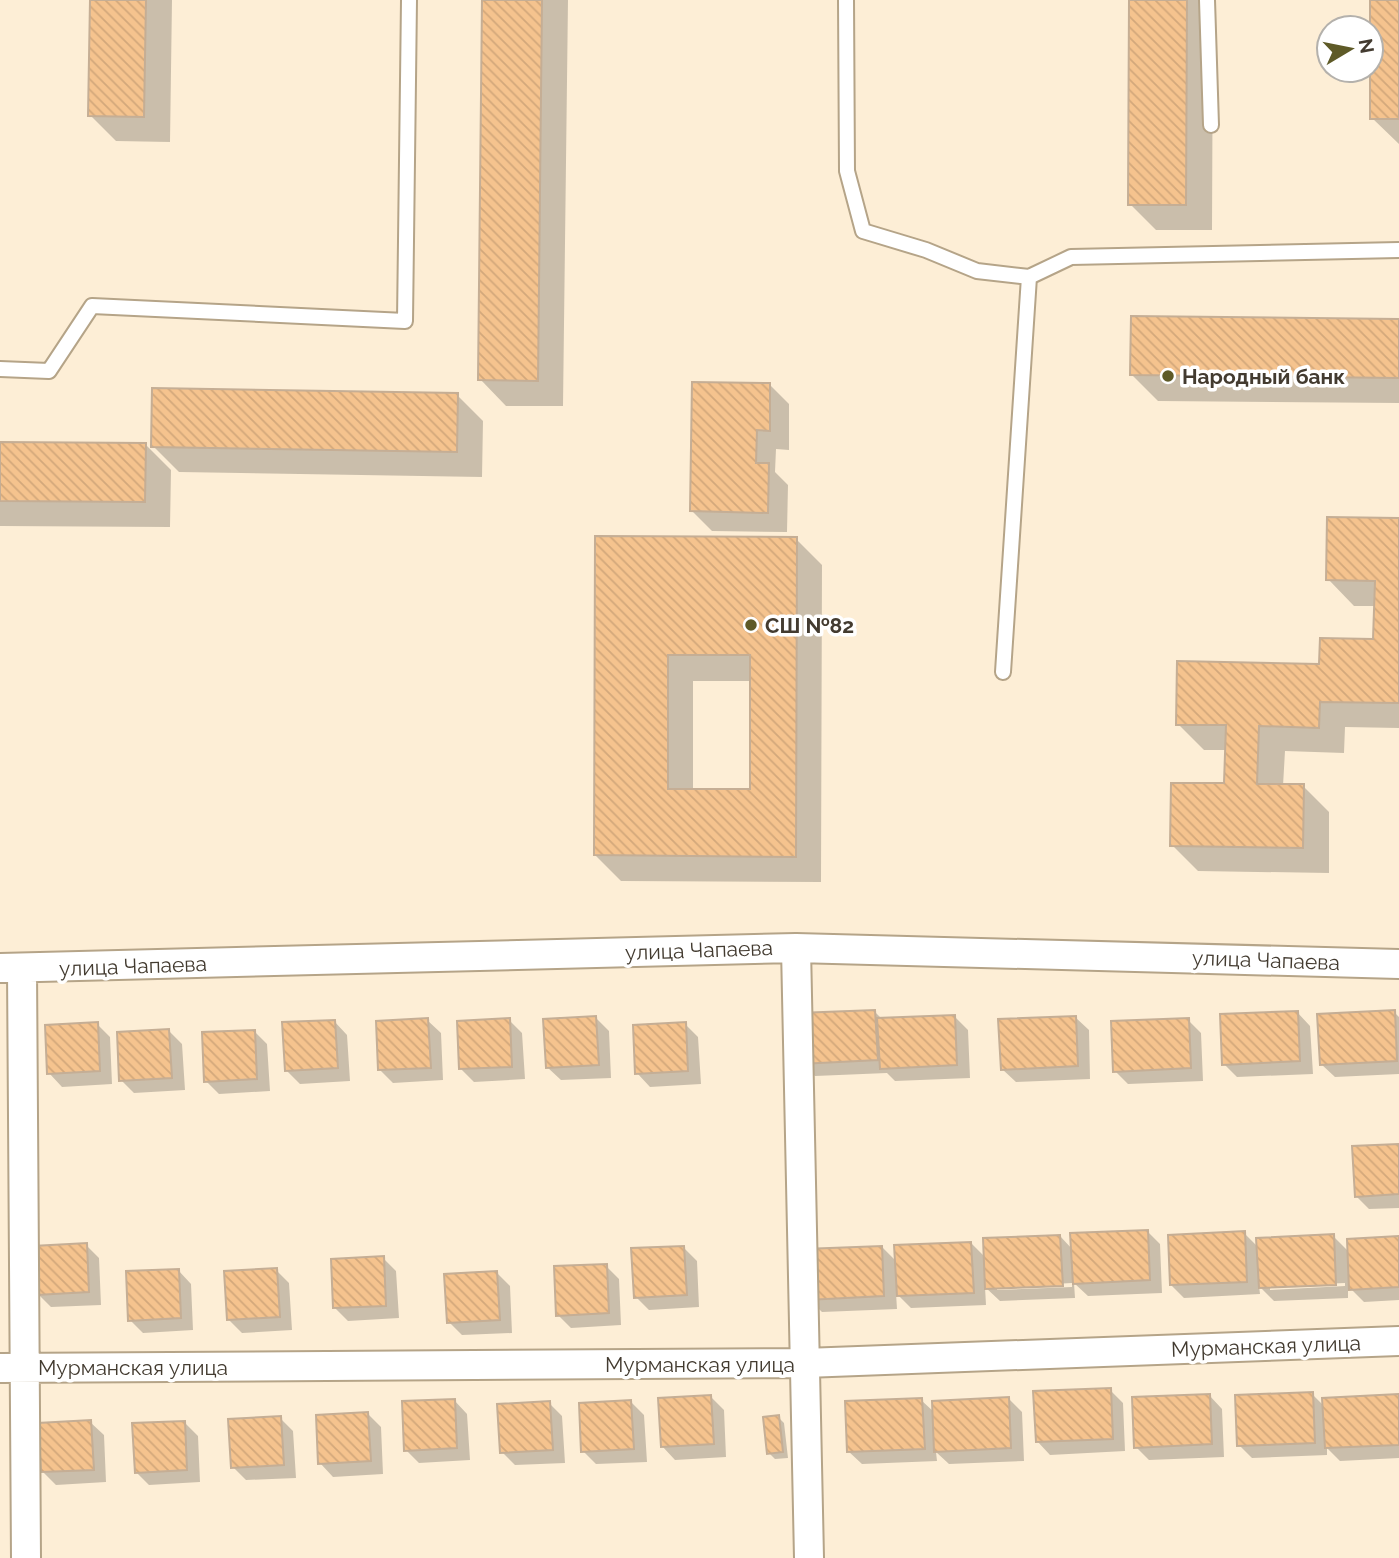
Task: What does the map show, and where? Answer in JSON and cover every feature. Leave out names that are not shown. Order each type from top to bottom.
[{"type":"street","name":"улица Чапаева","points":[[11,968],[796,948],[1399,964]]},
{"type":"street","points":[[796,948],[809,1558]]},
{"type":"street","points":[[11,968],[13,1367],[26,1558]]},
{"type":"street","name":"Мурманская улица","points":[[13,1367],[805,1363],[1399,1341]]},
{"type":"lane","points":[[0,369],[49,371],[92,306],[405,321],[409,0]]},
{"type":"lane","points":[[846,0],[847,171],[863,231],[926,250],[977,271],[1028,276],[1071,257],[1399,250]]},
{"type":"lane","points":[[1207,0],[1211,125]]},
{"type":"lane","points":[[1003,672],[1028,276]]},
{"type":"building","points":[[90,0],[146,0],[144,117],[88,116]]},
{"type":"building","points":[[482,0],[542,0],[538,381],[478,380]]},
{"type":"building","points":[[1129,0],[1187,0],[1186,205],[1128,205]]},
{"type":"building","points":[[1370,0],[1399,0],[1399,119],[1370,119],[1370,84],[1385,84],[1385,14],[1370,14]]},
{"type":"building","points":[[1131,316],[1399,319],[1399,378],[1130,375]]},
{"type":"building","points":[[692,382],[770,383],[770,431],[757,430],[756,463],[769,463],[768,513],[690,511]]},
{"type":"building","points":[[152,388],[458,393],[457,452],[151,447]]},
{"type":"building","points":[[0,442],[146,443],[145,502],[0,501]]},
{"type":"building","points":[[1327,517],[1399,518],[1399,703],[1320,702],[1319,728],[1259,726],[1257,784],[1304,784],[1303,848],[1170,846],[1171,783],[1224,783],[1226,725],[1176,725],[1177,661],[1319,664],[1320,638],[1373,639],[1375,581],[1326,580]]},
{"type":"building","points":[[595,536],[797,537],[796,857],[594,855]],"holes":[[[668,655],[750,655],[750,789],[668,789]]]},
{"type":"building","points":[[875,1010],[878,1060],[800,1064],[798,1013]]},
{"type":"building","points":[[1395,1010],[1397,1061],[1320,1065],[1317,1014]]},
{"type":"building","points":[[1298,1011],[1300,1061],[1222,1065],[1220,1014]]},
{"type":"building","points":[[955,1015],[957,1065],[880,1069],[877,1018]]},
{"type":"building","points":[[596,1016],[599,1065],[546,1068],[543,1019]]},
{"type":"building","points":[[1076,1016],[1078,1066],[1001,1070],[998,1019]]},
{"type":"building","points":[[428,1018],[431,1068],[378,1070],[376,1021]]},
{"type":"building","points":[[510,1018],[512,1067],[459,1069],[457,1021]]},
{"type":"building","points":[[1189,1018],[1191,1068],[1113,1072],[1111,1021]]},
{"type":"building","points":[[335,1020],[338,1068],[285,1071],[282,1022]]},
{"type":"building","points":[[98,1022],[100,1071],[47,1074],[45,1025]]},
{"type":"building","points":[[686,1022],[688,1071],[635,1074],[633,1025]]},
{"type":"building","points":[[169,1029],[172,1078],[119,1081],[117,1032]]},
{"type":"building","points":[[255,1030],[257,1079],[204,1082],[202,1032]]},
{"type":"building","points":[[1399,1144],[1399,1194],[1355,1197],[1352,1146]]},
{"type":"building","points":[[1148,1230],[1150,1280],[1073,1284],[1070,1233]]},
{"type":"building","points":[[1245,1231],[1247,1282],[1170,1285],[1168,1235]]},
{"type":"building","points":[[1334,1234],[1336,1285],[1259,1288],[1256,1238]]},
{"type":"building","points":[[1060,1235],[1063,1286],[985,1289],[983,1238]]},
{"type":"building","points":[[1399,1236],[1399,1287],[1349,1290],[1347,1239]]},
{"type":"building","points":[[971,1242],[974,1293],[897,1296],[894,1245]]},
{"type":"building","points":[[87,1243],[89,1292],[36,1295],[33,1246]]},
{"type":"building","points":[[684,1246],[687,1295],[634,1298],[631,1248]]},
{"type":"building","points":[[882,1246],[884,1296],[807,1300],[804,1249]]},
{"type":"building","points":[[384,1256],[386,1306],[333,1308],[331,1259]]},
{"type":"building","points":[[607,1264],[609,1313],[556,1316],[554,1266]]},
{"type":"building","points":[[277,1268],[280,1317],[227,1320],[224,1271]]},
{"type":"building","points":[[179,1269],[181,1318],[128,1321],[126,1271]]},
{"type":"building","points":[[497,1271],[500,1320],[447,1323],[444,1274]]},
{"type":"building","points":[[1111,1388],[1113,1439],[1036,1442],[1033,1391]]},
{"type":"building","points":[[1313,1392],[1315,1443],[1237,1446],[1235,1395]]},
{"type":"building","points":[[1210,1394],[1212,1444],[1134,1448],[1132,1397]]},
{"type":"building","points":[[1399,1394],[1399,1445],[1325,1448],[1322,1398]]},
{"type":"building","points":[[711,1395],[714,1444],[661,1447],[658,1398]]},
{"type":"building","points":[[1009,1397],[1011,1448],[934,1452],[932,1401]]},
{"type":"building","points":[[922,1398],[925,1449],[847,1452],[845,1401]]},
{"type":"building","points":[[455,1399],[457,1448],[404,1451],[402,1401]]},
{"type":"building","points":[[631,1400],[634,1449],[581,1452],[579,1403]]},
{"type":"building","points":[[550,1401],[553,1450],[500,1453],[497,1404]]},
{"type":"building","points":[[368,1412],[371,1461],[318,1464],[316,1415]]},
{"type":"building","points":[[779,1415],[783,1452],[767,1454],[763,1417]]},
{"type":"building","points":[[281,1416],[284,1465],[231,1468],[228,1419]]},
{"type":"building","points":[[91,1420],[94,1470],[41,1472],[38,1423]]},
{"type":"building","points":[[185,1421],[187,1470],[135,1473],[132,1423]]},
{"type":"place","name":"Народный банк","points":[[1168,376]]},
{"type":"place","name":"СШ №82","points":[[751,625]]}]
